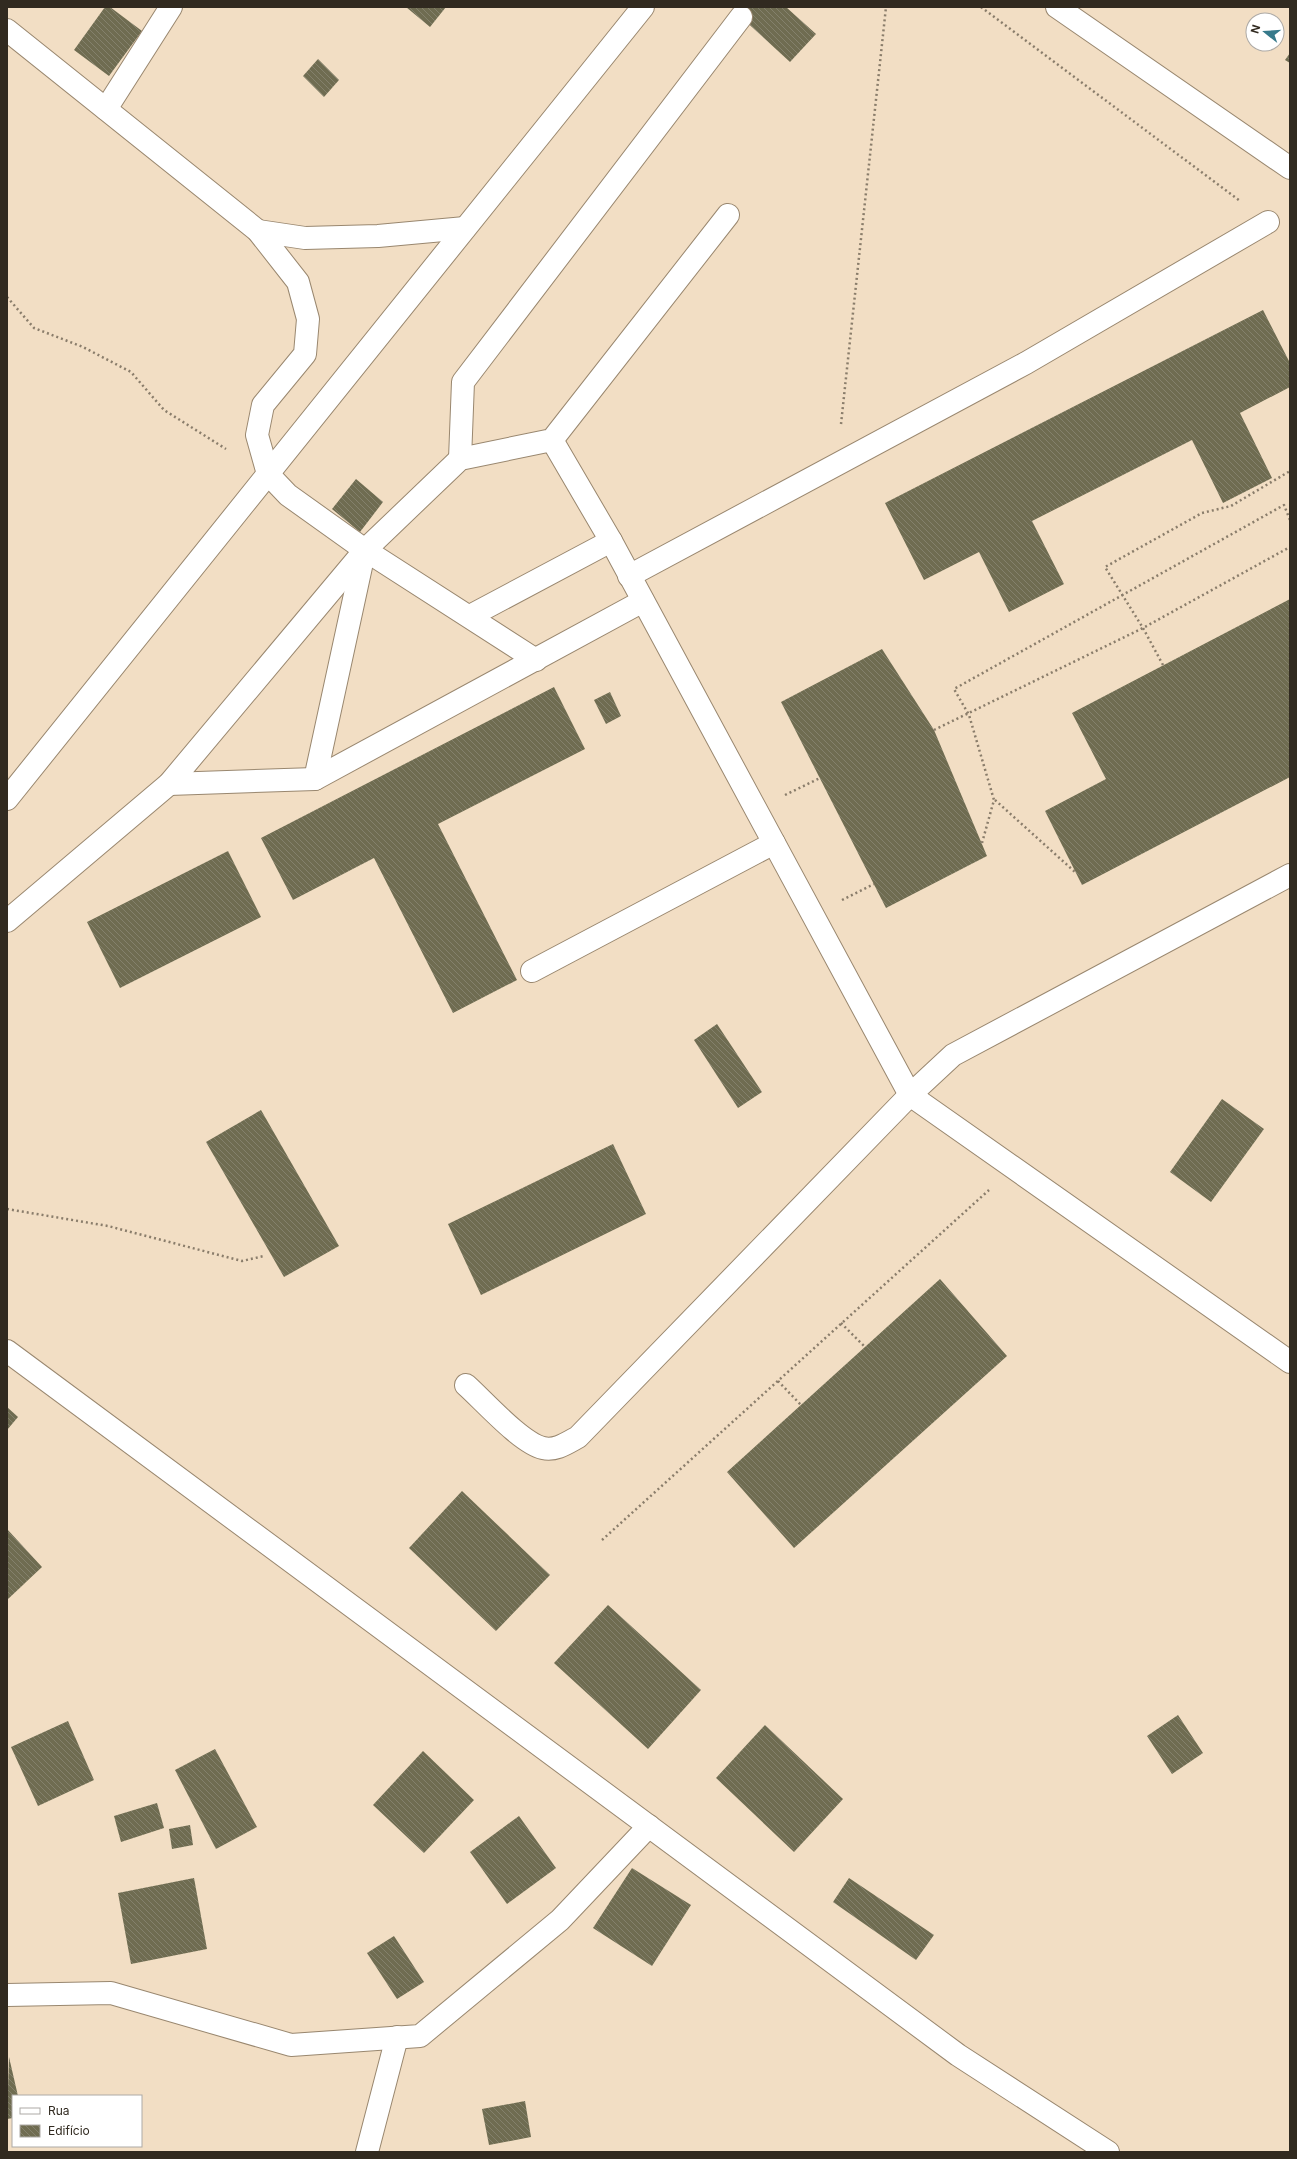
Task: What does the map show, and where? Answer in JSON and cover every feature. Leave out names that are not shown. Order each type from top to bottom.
[{"type":"street","points":[[106,109],[171,7]]},
{"type":"street","points":[[7,799],[643,7]]},
{"type":"street","points":[[1057,7],[1290,168]]},
{"type":"street","points":[[460,459],[463,382],[741,17]]},
{"type":"street","points":[[7,30],[258,231],[298,282],[308,319],[304,354],[263,405],[257,435],[268,474],[288,496],[365,550],[470,616],[536,660]]},
{"type":"street","points":[[7,922],[169,784],[365,550],[460,459],[552,440],[728,215]]},
{"type":"street","points":[[629,576],[1026,363],[1268,222]]},
{"type":"street","points":[[258,231],[305,238],[378,236],[465,228]]},
{"type":"street","points":[[552,440],[611,541],[910,1095],[1290,1362]]},
{"type":"street","points":[[470,616],[611,541]]},
{"type":"street","points":[[315,779],[365,550]]},
{"type":"street","points":[[169,784],[315,779],[643,601]]},
{"type":"street","points":[[532,971],[774,843]]},
{"type":"street","points":[[466,1385],[524,1439],[543,1448],[560,1447],[578,1437],[910,1095],[953,1055],[1290,875]]},
{"type":"street","points":[[7,1351],[958,2055],[1108,2152]]},
{"type":"street","points":[[7,1995],[111,1993],[291,2045],[420,2036],[554,1925],[649,1826]]},
{"type":"street","points":[[367,2152],[397,2037]]},
{"type":"path","points":[[837,464],[886,7]]},
{"type":"path","points":[[981,7],[1268,222]]},
{"type":"path","points":[[7,297],[34,328],[83,347],[131,372],[164,410],[268,474]]},
{"type":"path","points":[[1163,665],[1143,628],[1105,567],[1202,513],[1231,506],[1290,471]]},
{"type":"path","points":[[1075,872],[994,800],[969,715],[954,689],[1284,505],[1290,520]]},
{"type":"path","points":[[934,730],[969,715],[1143,628],[1290,547]]},
{"type":"path","points":[[756,810],[820,778]]},
{"type":"path","points":[[982,843],[994,800]]},
{"type":"path","points":[[602,1540],[1013,1168]]},
{"type":"path","points":[[7,1209],[108,1226],[242,1261],[264,1256]]},
{"type":"path","points":[[841,1324],[865,1347]]},
{"type":"path","points":[[778,1380],[801,1405]]},
{"type":"building","points":[[105,7],[110,7],[142,31],[109,76],[74,50]]},
{"type":"building","points":[[406,7],[446,7],[430,27]]},
{"type":"building","points":[[750,7],[786,7],[816,34],[790,62],[741,17]]},
{"type":"building","points":[[1290,53],[1290,63],[1285,60]]},
{"type":"building","points":[[318,59],[339,80],[324,97],[303,76]]},
{"type":"building","points":[[1263,310],[1290,363],[1290,387],[1240,413],[1272,478],[1223,503],[1192,440],[1032,521],[1064,584],[1009,612],[979,552],[924,580],[885,503]]},
{"type":"building","points":[[356,479],[383,502],[360,532],[332,509]]},
{"type":"building","points":[[1290,599],[1290,777],[1082,885],[1045,811],[1106,779],[1072,713]]},
{"type":"building","points":[[882,649],[934,730],[987,856],[886,908],[781,702]]},
{"type":"building","points":[[554,687],[585,749],[438,824],[517,980],[453,1013],[374,858],[293,900],[261,838]]},
{"type":"building","points":[[610,692],[621,716],[606,724],[594,700]]},
{"type":"building","points":[[228,851],[261,917],[120,988],[87,922]]},
{"type":"building","points":[[717,1024],[762,1092],[738,1108],[694,1040]]},
{"type":"building","points":[[1222,1099],[1264,1129],[1211,1202],[1170,1172]]},
{"type":"building","points":[[261,1110],[339,1246],[284,1277],[206,1142]]},
{"type":"building","points":[[613,1144],[646,1214],[481,1295],[448,1224]]},
{"type":"building","points":[[940,1279],[1007,1356],[794,1548],[727,1472]]},
{"type":"building","points":[[7,1407],[18,1417],[7,1430]]},
{"type":"building","points":[[462,1491],[550,1575],[496,1631],[409,1548]]},
{"type":"building","points":[[7,1529],[42,1567],[7,1600]]},
{"type":"building","points":[[608,1605],[701,1690],[648,1749],[554,1663]]},
{"type":"building","points":[[1178,1715],[1203,1753],[1172,1774],[1147,1736]]},
{"type":"building","points":[[68,1721],[94,1780],[38,1806],[11,1747]]},
{"type":"building","points":[[765,1725],[843,1799],[794,1852],[716,1778]]},
{"type":"building","points":[[215,1749],[257,1827],[216,1849],[175,1770]]},
{"type":"building","points":[[423,1751],[474,1800],[424,1853],[373,1805]]},
{"type":"building","points":[[157,1803],[164,1828],[121,1842],[114,1816]]},
{"type":"building","points":[[519,1816],[556,1868],[507,1904],[470,1852]]},
{"type":"building","points":[[190,1825],[193,1845],[172,1849],[169,1829]]},
{"type":"building","points":[[632,1868],[691,1905],[652,1966],[593,1928]]},
{"type":"building","points":[[194,1878],[207,1949],[131,1964],[118,1893]]},
{"type":"building","points":[[849,1878],[934,1935],[916,1960],[833,1902]]},
{"type":"building","points":[[394,1936],[424,1982],[397,1999],[367,1953]]},
{"type":"building","points":[[9,2057],[18,2095],[12,2095],[12,2118],[7,2119]]},
{"type":"building","points":[[525,2101],[531,2137],[489,2145],[482,2109]]}]
